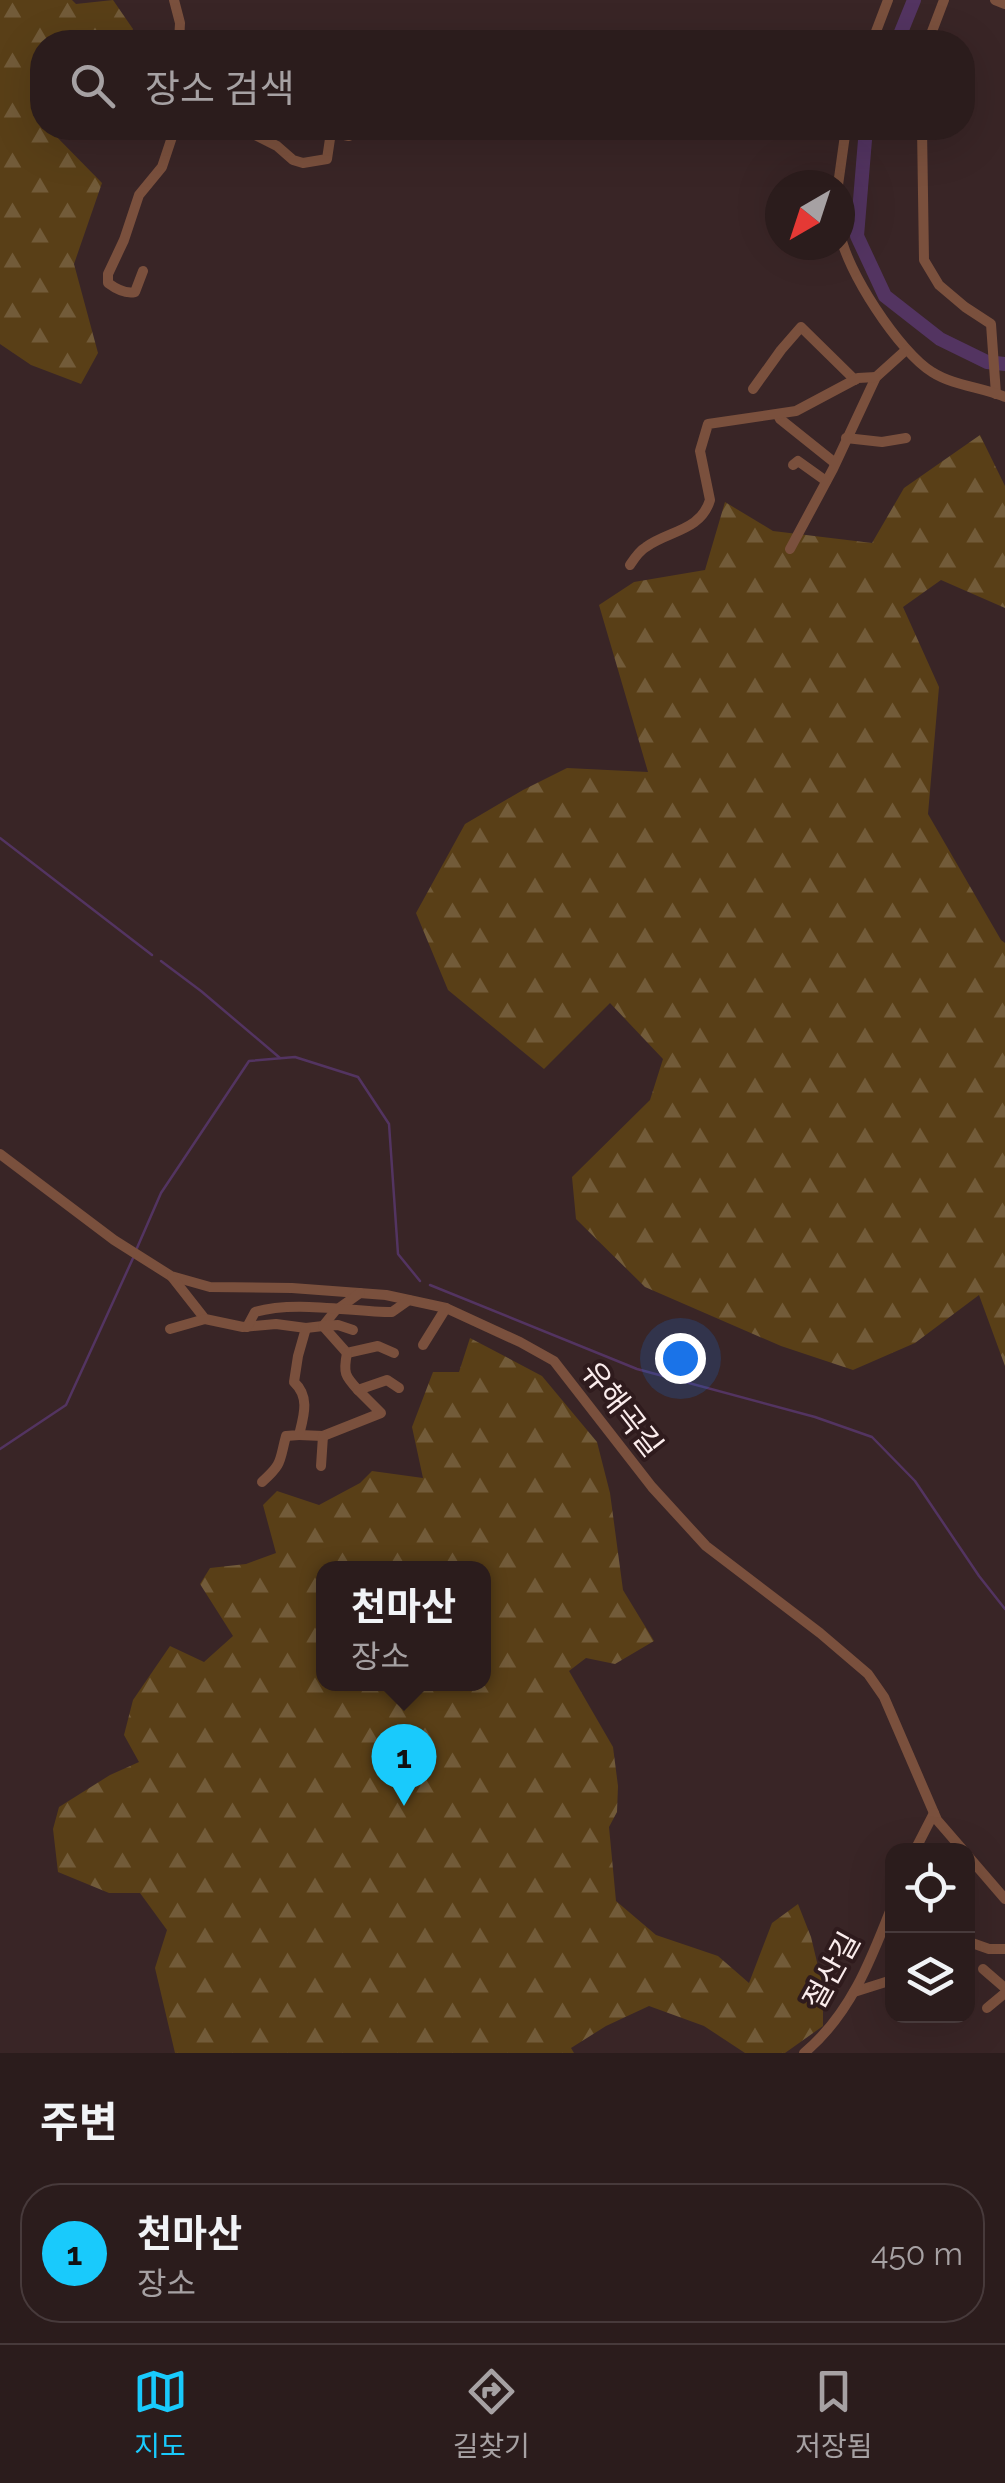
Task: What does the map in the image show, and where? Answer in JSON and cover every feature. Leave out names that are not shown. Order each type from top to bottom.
[{"type":"street","points":[[174,0],[180,30]]},
{"type":"street","points":[[877,30],[888,0]]},
{"type":"street","points":[[933,30],[944,0]]},
{"type":"street","points":[[995,0],[1005,4]]},
{"type":"street","points":[[143,271],[135,292],[115,288],[108,282],[138,195],[162,167],[172,140]]},
{"type":"street","points":[[265,140],[303,163],[327,160],[330,140]]},
{"type":"street","points":[[840,170],[844,140]]},
{"type":"street","points":[[850,260],[874,305],[906,350],[935,374],[1001,396],[991,324],[939,285],[924,260],[922,140]]},
{"type":"street","points":[[753,389],[801,327],[855,380]]},
{"type":"street","points":[[790,549],[876,377],[906,350]]},
{"type":"street","points":[[630,566],[645,547],[681,532],[708,507],[700,451],[708,424],[796,411],[855,380],[876,377]]},
{"type":"street","points":[[778,415],[835,463]]},
{"type":"street","points":[[846,438],[882,442],[906,438]]},
{"type":"street","points":[[793,465],[798,461],[826,482]]},
{"type":"street","name":"유해곡길","points":[[0,1154],[117,1243],[171,1276],[210,1287],[360,1293],[446,1308],[554,1360],[652,1488],[706,1546],[868,1674],[884,1697],[934,1813],[957,1843]]},
{"type":"street","points":[[171,1276],[204,1320]]},
{"type":"street","points":[[323,1326],[360,1293]]},
{"type":"street","points":[[246,1326],[255,1312],[270,1308],[392,1312],[409,1300]]},
{"type":"street","points":[[423,1344],[446,1308]]},
{"type":"street","points":[[170,1329],[204,1320],[246,1326],[338,1325],[353,1330]]},
{"type":"street","points":[[323,1326],[347,1354]]},
{"type":"street","points":[[299,1436],[306,1406],[302,1390],[294,1382],[306,1328]]},
{"type":"street","points":[[347,1354],[378,1346],[394,1353]]},
{"type":"street","points":[[262,1482],[282,1460],[286,1436],[323,1436],[381,1413],[346,1378],[347,1354]]},
{"type":"street","points":[[358,1390],[387,1380],[399,1388]]},
{"type":"street","points":[[321,1466],[323,1436]]},
{"type":"street","points":[[919,1843],[934,1813]]},
{"type":"street","name":"유해곡길","points":[[975,1864],[1005,1899]]},
{"type":"street","name":"절산길","points":[[804,2053],[831,2027],[854,1992],[885,1923]]},
{"type":"street","points":[[975,1944],[1005,1949]]},
{"type":"street","points":[[984,1969],[1005,1990],[987,2008]]},
{"type":"street","points":[[854,1992],[885,1982]]},
{"type":"green space","points":[[0,0],[72,0],[76,4],[113,0],[133,30],[30,30],[30,140],[60,140],[102,183],[74,264],[98,353],[81,384],[31,365],[0,344]]},
{"type":"green space","points":[[980,435],[1005,486],[1005,608],[941,580],[903,607],[939,687],[928,814],[1005,943],[1005,1366],[979,1295],[915,1343],[853,1370],[781,1346],[645,1287],[576,1219],[572,1177],[650,1100],[663,1059],[610,1003],[544,1069],[448,990],[416,913],[465,824],[567,768],[648,772],[599,605],[634,582],[705,570],[725,502],[773,531],[872,543],[904,488]]},
{"type":"green space","points":[[470,1338],[542,1376],[597,1442],[610,1493],[623,1590],[654,1641],[615,1664],[586,1658],[569,1671],[613,1747],[617,1812],[609,1827],[616,1901],[656,1935],[718,1956],[749,1983],[772,1923],[798,1904],[823,1987],[823,2026],[785,2053],[745,2053],[704,2026],[649,2006],[606,2026],[571,2048],[574,2053],[175,2053],[155,1968],[167,1930],[140,1893],[109,1893],[58,1872],[53,1829],[59,1807],[139,1762],[124,1735],[133,1700],[170,1646],[204,1662],[233,1636],[200,1584],[210,1568],[246,1564],[276,1553],[263,1505],[277,1491],[319,1505],[360,1483],[372,1471],[423,1478],[412,1427],[433,1372],[459,1372]]},
{"type":"waterway","points":[[902,30],[914,0]]},
{"type":"waterway","points":[[865,140],[857,236],[885,296],[940,339],[987,362],[1005,364]]},
{"type":"waterway","points":[[0,838],[152,955]]},
{"type":"waterway","points":[[161,961],[280,1058]]},
{"type":"waterway","points":[[137,1248],[161,1193],[249,1061],[295,1057],[358,1077],[389,1124],[398,1254],[420,1281]]},
{"type":"waterway","points":[[0,1449],[66,1405],[134,1256]]},
{"type":"waterway","points":[[430,1285],[637,1369],[815,1417],[872,1437],[915,1481],[1005,1609]]},
{"type":"place","name":"천마산","points":[[404,1806]]}]
